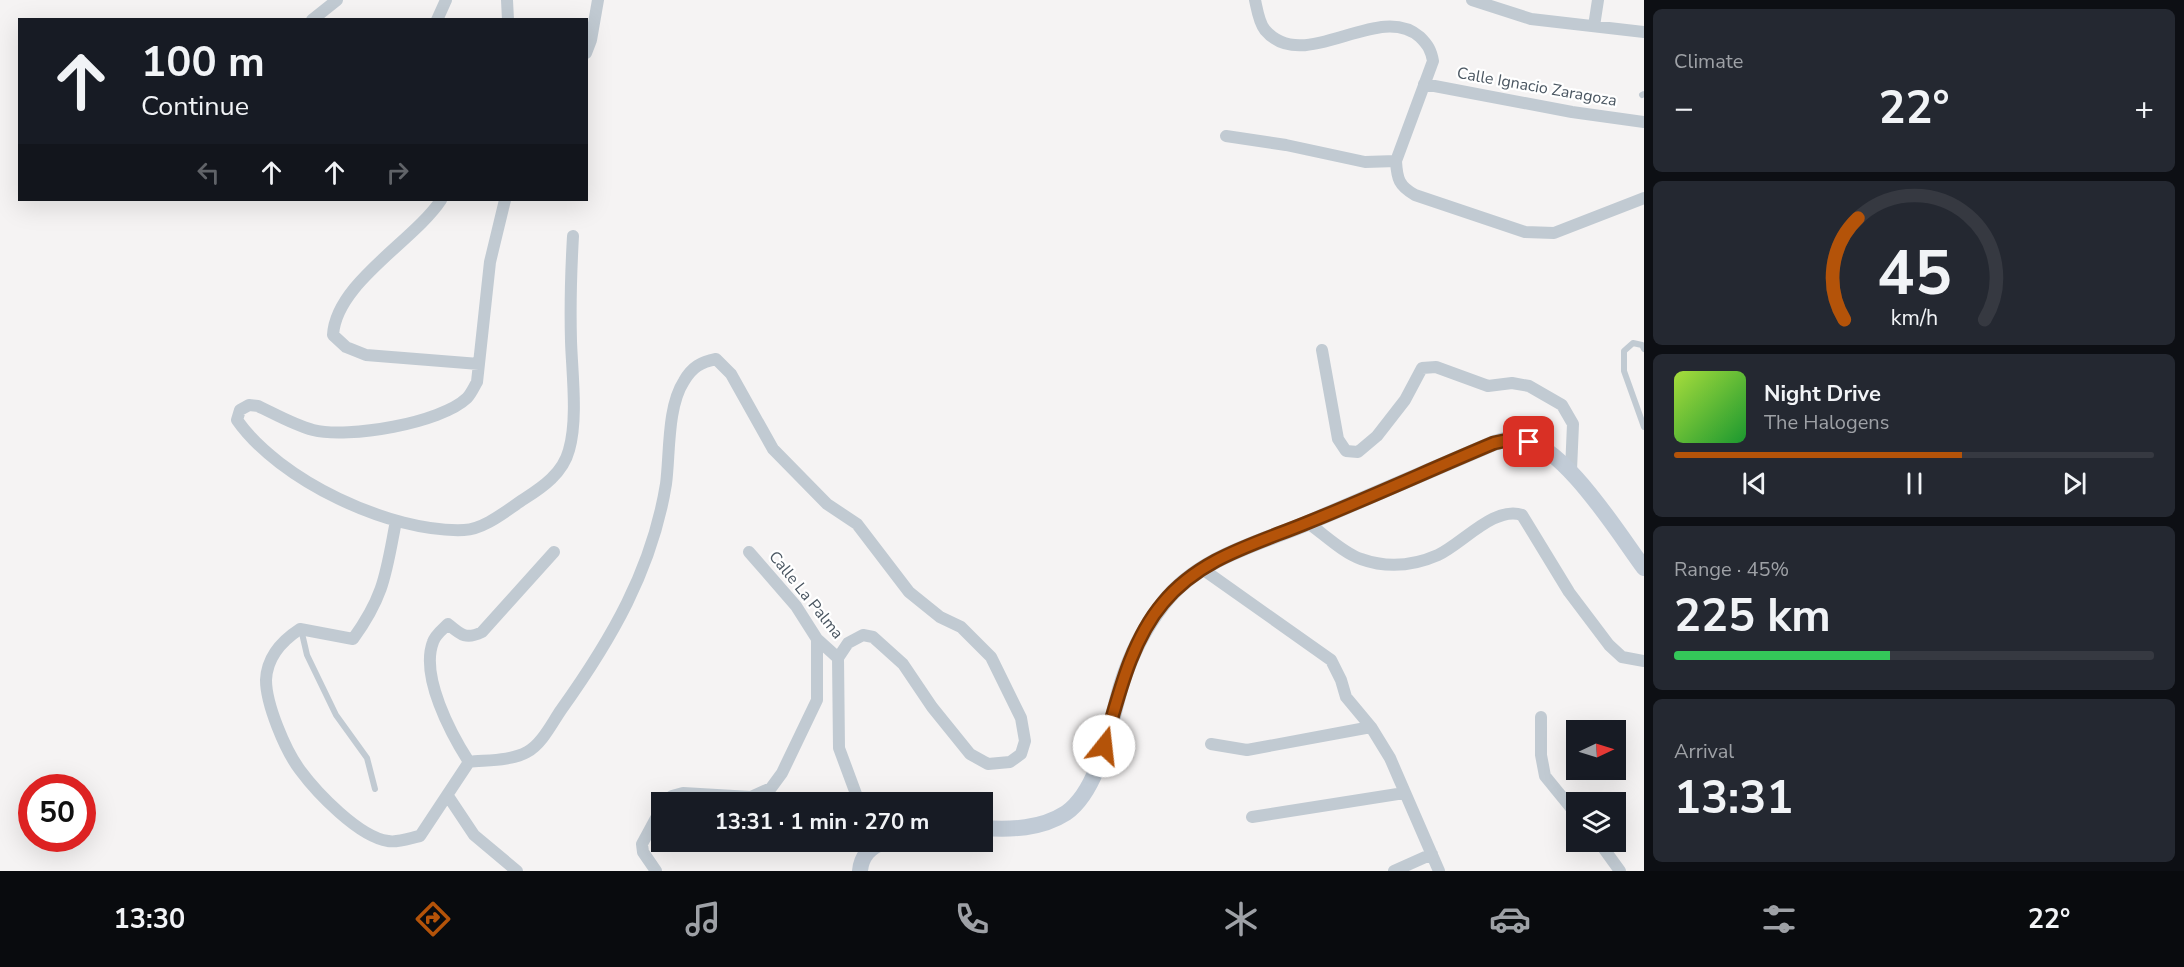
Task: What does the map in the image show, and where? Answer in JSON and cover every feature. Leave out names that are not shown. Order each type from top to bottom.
[{"type":"main road","points":[[993,828],[1030,828],[1066,813],[1088,788],[1104,746],[1122,683],[1146,626],[1163,602],[1201,568],[1239,548],[1308,523],[1484,447],[1517,438],[1541,446],[1571,470],[1644,568]]},
{"type":"main road","points":[[860,871],[861,859],[868,852]]},
{"type":"street","points":[[314,18],[337,0]]},
{"type":"street","points":[[438,18],[446,0]]},
{"type":"street","points":[[507,0],[508,18]]},
{"type":"street","points":[[588,48],[598,0]]},
{"type":"street","points":[[1255,0],[1264,29],[1275,39],[1291,45],[1309,43],[1380,22],[1412,28],[1430,48],[1433,60],[1396,161],[1397,177],[1402,187],[1415,195],[1526,232],[1554,233],[1644,198]]},
{"type":"street","points":[[1472,0],[1531,19],[1644,32]]},
{"type":"street","points":[[1594,26],[1598,0]]},
{"type":"street","name":"Calle Ignacio Zaragoza","points":[[1424,84],[1572,112],[1644,122]]},
{"type":"street","points":[[1226,136],[1286,145],[1365,162],[1396,161]]},
{"type":"street","points":[[440,201],[362,281],[343,305],[334,324],[333,335],[346,347],[366,355],[479,364]]},
{"type":"street","points":[[505,201],[490,262],[477,382],[468,397],[429,417],[385,429],[340,433],[313,430],[258,406],[249,405],[240,410],[237,420],[249,436],[293,472],[352,506],[396,521],[466,530],[491,520],[543,487],[560,469],[569,450],[574,393],[571,316],[573,236]]},
{"type":"street","points":[[1322,350],[1338,439],[1346,451],[1358,452],[1377,436],[1406,400],[1422,368],[1436,367],[1488,386],[1512,383],[1529,386],[1562,405],[1573,424],[1571,470]]},
{"type":"street","points":[[469,762],[511,757],[527,752],[540,739],[601,653],[630,602],[653,535],[666,484],[669,430],[683,382],[699,363],[716,359],[731,374],[773,449],[827,504],[857,524],[909,592],[940,617],[961,627],[992,657],[1021,718],[1025,741],[1021,754],[1010,762],[988,764],[970,754],[932,707],[903,664],[873,637],[863,635],[848,643],[838,658],[839,747],[855,792]]},
{"type":"street","points":[[1308,523],[1358,559],[1384,566],[1415,563],[1438,555],[1499,515],[1513,512],[1522,515],[1569,592],[1609,645],[1623,657],[1644,661]]},
{"type":"street","points":[[396,521],[383,588],[372,612],[353,639],[300,629],[283,640],[271,661],[266,677],[267,699],[299,769],[359,829],[388,841],[420,836],[469,762]]},
{"type":"street","points":[[469,762],[448,728],[430,667],[433,640],[448,624],[462,637],[471,637],[482,632],[554,552]]},
{"type":"street","name":"Calle La Palma","points":[[749,552],[796,606],[817,639],[838,658]]},
{"type":"street","points":[[1201,568],[1331,660],[1346,697],[1371,727],[1390,758],[1439,871]]},
{"type":"street","points":[[762,792],[771,788],[782,773],[817,700],[817,639]]},
{"type":"street","points":[[1541,717],[1541,755],[1545,776],[1566,802]]},
{"type":"street","points":[[1211,744],[1247,750],[1371,727]]},
{"type":"street","points":[[1252,817],[1404,793]]},
{"type":"street","points":[[448,796],[474,835],[517,871]]},
{"type":"street","points":[[651,827],[642,844],[643,852],[656,871]]},
{"type":"street","points":[[1606,852],[1620,871]]},
{"type":"street","points":[[1394,871],[1432,854]]},
{"type":"lane","points":[[1644,349],[1641,345],[1633,343],[1624,351],[1624,371],[1644,427]]},
{"type":"lane","points":[[300,629],[307,655],[336,715],[367,758],[375,789]]},
{"type":"route","points":[[1104,746],[1122,683],[1146,626],[1163,602],[1201,568],[1239,548],[1308,523],[1494,443],[1517,438],[1529,442]]}]
